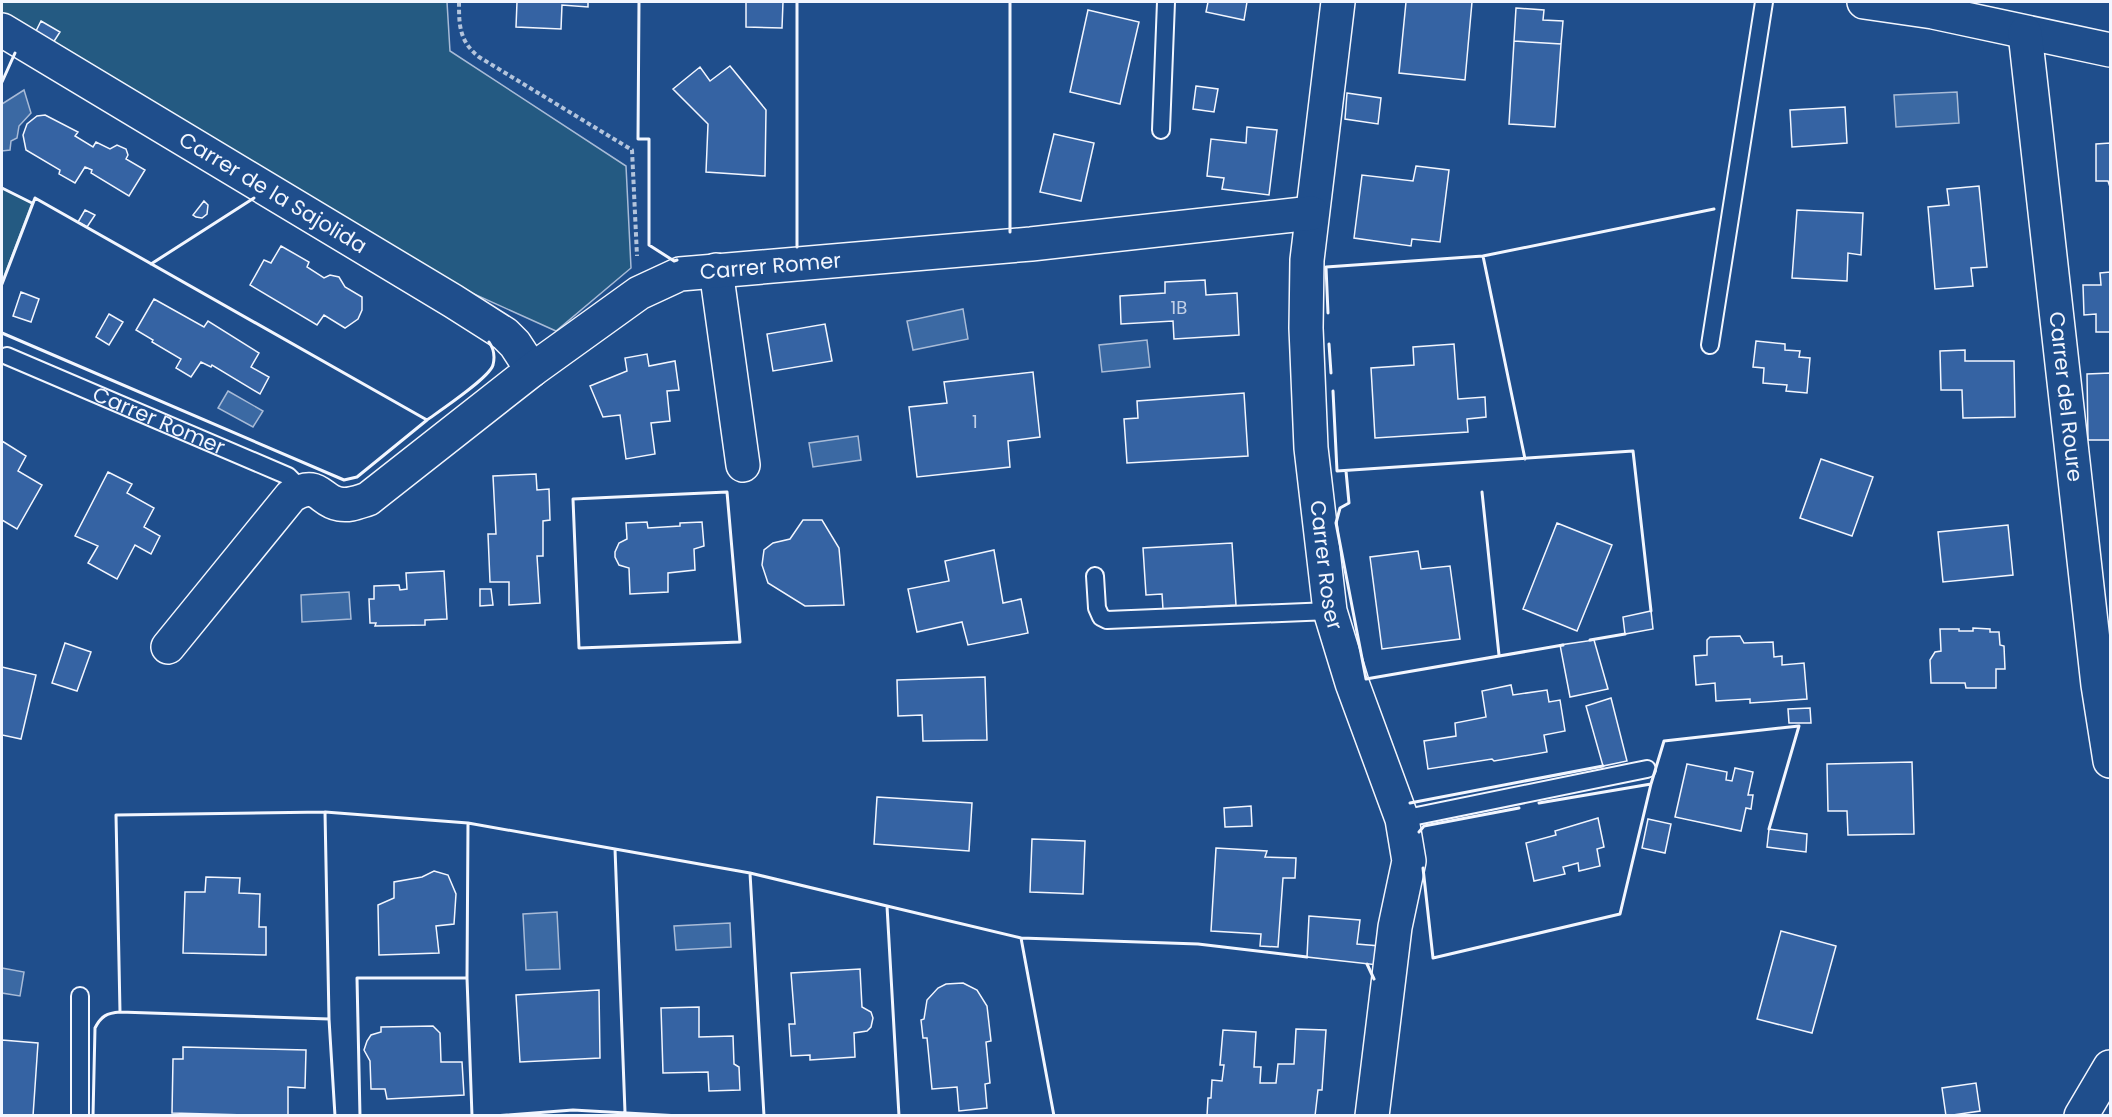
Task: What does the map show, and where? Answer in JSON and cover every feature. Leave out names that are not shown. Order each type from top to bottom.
[{"type":"street","name":"Carrer Roser","points":[[1338,2],[1307,260],[1306,328],[1313,459],[1330,611],[1352,683],[1402,819],[1408,861],[1395,927],[1372,1116]]},
{"type":"street","points":[[1864,2],[1935,7],[2025,33],[2110,50]]},
{"type":"street","name":"Carrer de la Sajolida","points":[[2,30],[505,334],[532,370]]},
{"type":"street","name":"Carrer del Roure","points":[[2025,33],[2098,685],[2110,761]]},
{"type":"street","name":"Carrer Romer","points":[[306,490],[316,491],[338,504],[353,504],[368,499],[532,370],[639,293],[680,274],[1031,244],[1312,213]]},
{"type":"street","points":[[716,270],[743,465]]},
{"type":"street","points":[[168,647],[291,496],[306,490]]},
{"type":"street","points":[[2081,1116],[2110,1067]]},
{"type":"lane","points":[[1161,130],[1166,2]]},
{"type":"lane","points":[[1710,345],[1764,2]]},
{"type":"lane","name":"Carrer Romer","points":[[7,356],[288,476],[295,483],[298,491],[306,490]]},
{"type":"lane","points":[[1095,576],[1097,608],[1101,617],[1107,620],[1330,611]]},
{"type":"lane","points":[[1402,819],[1647,769]]},
{"type":"lane","points":[[80,996],[80,1116]]},
{"type":"path","points":[[459,2],[463,39],[468,48],[478,57],[632,150],[639,293]]},
{"type":"shaded area","points":[[2,2],[447,2],[450,51],[626,166],[631,268],[556,331],[443,280],[2,15]]},
{"type":"shaded area","points":[[24,90],[31,113],[19,126],[17,138],[11,141],[10,150],[2,151],[2,104]]},
{"type":"shaded area","points":[[1957,92],[1959,123],[1896,127],[1894,95]]},
{"type":"shaded area","points":[[2,188],[32,203],[2,282]]},
{"type":"shaded area","points":[[963,309],[968,339],[913,350],[907,321]]},
{"type":"shaded area","points":[[1147,340],[1150,367],[1102,372],[1099,345]]},
{"type":"shaded area","points":[[228,391],[263,411],[253,427],[218,408]]},
{"type":"shaded area","points":[[858,436],[861,460],[813,467],[809,443]]},
{"type":"shaded area","points":[[349,592],[351,619],[302,622],[301,595]]},
{"type":"shaded area","points":[[557,912],[560,969],[526,970],[523,914]]},
{"type":"shaded area","points":[[730,923],[731,947],[676,950],[674,926]]},
{"type":"shaded area","points":[[2,968],[24,972],[20,996],[2,993]]},
{"type":"building","points":[[517,2],[588,2],[588,7],[562,5],[561,29],[516,27]]},
{"type":"building","points":[[746,2],[783,2],[782,28],[746,27]]},
{"type":"building","points":[[1208,2],[1247,2],[1244,20],[1206,12]]},
{"type":"building","points":[[1406,2],[1472,2],[1465,80],[1399,73]]},
{"type":"building","points":[[1516,8],[1544,10],[1543,20],[1563,21],[1561,44],[1514,41]]},
{"type":"building","points":[[1088,10],[1139,22],[1120,104],[1070,92]]},
{"type":"building","points":[[41,21],[60,32],[51,46],[34,35]]},
{"type":"building","points":[[1514,41],[1561,44],[1555,127],[1509,124]]},
{"type":"building","points":[[730,66],[766,110],[765,176],[706,172],[708,124],[673,89],[700,67],[710,81]]},
{"type":"building","points":[[1196,86],[1218,89],[1214,112],[1193,109]]},
{"type":"building","points":[[1347,93],[1381,98],[1378,124],[1345,119]]},
{"type":"building","points":[[1845,107],[1847,143],[1792,147],[1790,110]]},
{"type":"building","points":[[45,115],[78,132],[75,136],[93,147],[96,142],[110,149],[117,145],[126,149],[128,155],[126,159],[145,170],[129,196],[85,167],[75,183],[59,174],[60,170],[26,150],[23,135],[27,124],[37,116]]},
{"type":"building","points":[[1247,127],[1277,130],[1269,195],[1222,189],[1224,178],[1207,176],[1211,139],[1246,143]]},
{"type":"building","points":[[1054,134],[1094,143],[1081,201],[1040,192]]},
{"type":"building","points":[[2110,143],[2110,187],[2108,181],[2096,181],[2096,144]]},
{"type":"building","points":[[1416,166],[1449,170],[1440,242],[1412,239],[1411,246],[1354,238],[1362,175],[1413,181]]},
{"type":"building","points":[[1979,186],[1987,267],[1971,268],[1973,286],[1935,289],[1928,207],[1949,205],[1947,189]]},
{"type":"building","points":[[204,201],[208,205],[207,214],[202,218],[196,217],[193,215]]},
{"type":"building","points":[[85,210],[95,215],[87,227],[78,222]]},
{"type":"building","points":[[1797,210],[1863,213],[1861,255],[1848,253],[1847,281],[1792,278]]},
{"type":"building","points":[[281,246],[309,262],[307,267],[324,278],[330,275],[339,277],[345,287],[362,297],[362,310],[358,319],[345,328],[324,315],[317,325],[250,285],[264,260],[271,263]]},
{"type":"building","points":[[2110,272],[2110,332],[2096,332],[2096,314],[2084,315],[2083,285],[2101,285],[2100,273]]},
{"type":"building","points":[[1205,280],[1206,295],[1237,293],[1239,335],[1174,339],[1173,321],[1121,324],[1120,296],[1165,293],[1165,282]]},
{"type":"building","points":[[21,292],[39,299],[31,322],[13,316]]},
{"type":"building","points":[[154,299],[204,327],[208,321],[259,353],[251,367],[269,377],[260,394],[212,365],[211,367],[201,362],[191,377],[176,368],[181,359],[136,330]]},
{"type":"building","points":[[109,314],[123,322],[109,345],[96,337]]},
{"type":"building","points":[[825,324],[832,361],[773,371],[767,334]]},
{"type":"building","points":[[1756,341],[1785,344],[1785,350],[1800,351],[1799,357],[1810,358],[1807,393],[1786,391],[1787,385],[1763,383],[1764,368],[1753,367]]},
{"type":"building","points":[[1454,344],[1458,399],[1485,397],[1486,417],[1467,419],[1468,432],[1375,438],[1371,368],[1414,365],[1413,347]]},
{"type":"building","points":[[1965,350],[1965,361],[2014,361],[2015,417],[1963,418],[1962,390],[1941,390],[1940,351]]},
{"type":"building","points":[[647,354],[649,366],[675,361],[679,390],[667,391],[670,421],[651,423],[655,454],[626,459],[620,415],[603,417],[590,386],[627,371],[625,358]]},
{"type":"building","points":[[1033,372],[1040,437],[1008,441],[1010,467],[917,477],[909,407],[947,403],[944,382]]},
{"type":"building","points":[[2110,373],[2110,440],[2088,440],[2087,374]]},
{"type":"building","points":[[1244,393],[1248,456],[1127,463],[1124,419],[1138,418],[1137,401]]},
{"type":"building","points":[[2,441],[26,456],[18,471],[42,485],[17,529],[2,520]]},
{"type":"building","points":[[1821,459],[1873,477],[1852,536],[1800,518]]},
{"type":"building","points":[[108,472],[132,484],[127,493],[154,508],[144,527],[160,536],[151,554],[135,545],[117,579],[88,563],[98,546],[75,536]]},
{"type":"building","points":[[536,474],[537,490],[549,489],[550,520],[543,521],[543,556],[537,556],[540,603],[509,605],[509,582],[490,582],[488,534],[496,534],[493,476]]},
{"type":"building","points":[[803,520],[822,520],[839,548],[844,605],[805,606],[768,583],[762,565],[764,550],[773,543],[790,539]]},
{"type":"building","points":[[647,522],[648,528],[702,522],[704,546],[694,549],[695,570],[668,573],[668,592],[630,594],[629,568],[619,565],[615,552],[619,543],[627,539],[626,523]]},
{"type":"building","points":[[1557,523],[1612,545],[1577,631],[1523,609]]},
{"type":"building","points":[[2008,525],[2013,575],[1943,582],[1938,532]]},
{"type":"building","points":[[1232,543],[1236,605],[1163,609],[1162,594],[1146,595],[1143,548]]},
{"type":"building","points":[[994,550],[1003,603],[1021,599],[1028,633],[968,645],[962,622],[917,632],[908,589],[949,581],[945,561]]},
{"type":"building","points":[[1418,551],[1421,569],[1450,566],[1460,639],[1382,649],[1370,557]]},
{"type":"building","points":[[444,571],[447,619],[425,620],[425,625],[375,626],[376,623],[370,623],[369,599],[374,599],[374,586],[399,585],[400,590],[407,589],[406,573]]},
{"type":"building","points":[[480,589],[491,589],[493,605],[480,606]]},
{"type":"building","points":[[1651,611],[1653,629],[1625,634],[1623,617]]},
{"type":"building","points":[[1973,628],[1999,632],[2000,645],[2004,646],[2005,669],[1996,669],[1996,688],[1966,688],[1965,683],[1931,683],[1930,660],[1935,652],[1941,651],[1940,629],[1973,631]]},
{"type":"building","points":[[1740,636],[1744,643],[1773,642],[1774,657],[1782,656],[1782,665],[1804,663],[1807,699],[1750,703],[1750,699],[1716,701],[1715,683],[1696,685],[1694,656],[1707,655],[1707,640],[1710,637]]},
{"type":"building","points":[[1594,640],[1608,689],[1570,697],[1560,645]]},
{"type":"building","points":[[65,643],[91,652],[77,691],[52,683]]},
{"type":"building","points":[[2,667],[36,675],[21,739],[2,735]]},
{"type":"building","points":[[985,677],[987,740],[923,741],[922,715],[898,716],[897,680]]},
{"type":"building","points":[[1511,685],[1513,695],[1547,690],[1549,702],[1560,700],[1565,731],[1544,735],[1547,752],[1428,769],[1424,741],[1456,736],[1455,723],[1486,717],[1482,691]]},
{"type":"building","points":[[1611,698],[1627,761],[1603,766],[1586,706]]},
{"type":"building","points":[[1810,708],[1811,723],[1789,723],[1788,709]]},
{"type":"building","points":[[1912,762],[1914,834],[1848,835],[1847,811],[1828,811],[1827,764]]},
{"type":"building","points":[[1687,764],[1727,772],[1726,780],[1732,781],[1735,768],[1753,772],[1748,795],[1753,795],[1751,809],[1746,808],[1741,831],[1675,817]]},
{"type":"building","points":[[877,797],[972,803],[969,851],[874,844]]},
{"type":"building","points":[[1251,806],[1252,826],[1225,827],[1224,808]]},
{"type":"building","points":[[1598,818],[1604,847],[1597,849],[1600,866],[1579,871],[1578,863],[1563,867],[1565,874],[1534,881],[1526,843],[1556,835],[1555,831]]},
{"type":"building","points":[[1648,819],[1671,824],[1665,853],[1642,848]]},
{"type":"building","points":[[1769,829],[1807,834],[1806,852],[1767,847]]},
{"type":"building","points":[[1032,839],[1085,841],[1083,894],[1030,892]]},
{"type":"building","points":[[1216,848],[1267,851],[1265,857],[1296,858],[1295,878],[1283,878],[1278,947],[1260,946],[1261,934],[1211,931]]},
{"type":"building","points":[[434,871],[448,875],[456,894],[454,924],[436,926],[439,953],[379,955],[378,905],[394,898],[394,882],[422,877]]},
{"type":"building","points":[[206,877],[240,878],[239,893],[260,894],[259,927],[266,927],[266,955],[183,953],[185,892],[205,892]]},
{"type":"building","points":[[1309,916],[1360,920],[1357,944],[1380,946],[1378,965],[1307,957]]},
{"type":"building","points":[[1781,931],[1836,946],[1812,1033],[1757,1019]]},
{"type":"building","points":[[860,969],[862,1007],[871,1012],[873,1018],[871,1027],[867,1031],[854,1033],[855,1057],[810,1060],[810,1055],[791,1056],[789,1024],[795,1024],[791,973]]},
{"type":"building","points":[[963,983],[977,990],[987,1006],[991,1041],[986,1042],[990,1083],[985,1084],[987,1108],[959,1111],[957,1087],[932,1089],[927,1038],[923,1038],[921,1020],[924,1019],[927,1000],[938,988],[946,984]]},
{"type":"building","points":[[599,990],[600,1058],[520,1062],[516,995]]},
{"type":"building","points":[[699,1007],[699,1037],[733,1036],[734,1064],[739,1067],[740,1090],[709,1091],[708,1072],[663,1073],[661,1008]]},
{"type":"building","points":[[433,1026],[440,1033],[441,1062],[462,1062],[464,1095],[387,1099],[385,1089],[371,1089],[370,1061],[364,1050],[371,1035],[381,1032],[381,1027]]},
{"type":"building","points":[[1296,1029],[1326,1030],[1322,1090],[1318,1090],[1315,1116],[1207,1116],[1212,1080],[1222,1081],[1224,1065],[1220,1065],[1223,1030],[1256,1032],[1254,1067],[1261,1067],[1260,1083],[1276,1083],[1278,1064],[1294,1064]]},
{"type":"building","points":[[2,1040],[38,1043],[33,1116],[2,1116]]},
{"type":"building","points":[[183,1047],[306,1050],[305,1088],[288,1087],[288,1116],[172,1113],[173,1059],[183,1059]]},
{"type":"building","points":[[1976,1083],[1980,1111],[1946,1116],[1942,1088]]},
{"type":"wall","points":[[639,2],[638,139],[649,139],[649,245],[674,261],[677,260]]},
{"type":"wall","points":[[797,2],[797,247]]},
{"type":"wall","points":[[1010,2],[1010,232]]},
{"type":"wall","points":[[2,82],[15,53]]},
{"type":"wall","points":[[2,188],[32,203]]},
{"type":"wall","points":[[2,284],[35,198],[427,420],[464,394],[490,371],[494,356],[489,342]]},
{"type":"wall","points":[[151,264],[254,198]]},
{"type":"wall","points":[[1328,313],[1326,267],[1483,256],[1714,209]]},
{"type":"wall","points":[[1483,256],[1525,459]]},
{"type":"wall","points":[[2,333],[344,480],[357,477],[427,420]]},
{"type":"wall","points":[[1329,344],[1331,373]]},
{"type":"wall","points":[[1333,391],[1337,471],[1633,451],[1651,611]]},
{"type":"wall","points":[[1346,471],[1349,503],[1340,508],[1336,523],[1366,679],[1563,645]]},
{"type":"wall","points":[[727,492],[740,642],[579,648],[573,499],[727,492]]},
{"type":"wall","points":[[1482,492],[1499,655]]},
{"type":"wall","points":[[1590,640],[1625,634]]},
{"type":"wall","points":[[1651,784],[1664,741],[1799,726],[1769,829]]},
{"type":"wall","points":[[1410,803],[1603,766]]},
{"type":"wall","points":[[1423,868],[1433,958],[1620,914],[1651,784],[1539,803]]},
{"type":"wall","points":[[1419,832],[1424,826],[1519,808]]},
{"type":"wall","points":[[325,812],[468,823],[467,978],[472,1116]]},
{"type":"wall","points":[[120,1012],[116,815],[325,812],[329,1019]]},
{"type":"wall","points":[[468,823],[615,849],[625,1112]]},
{"type":"wall","points":[[615,849],[750,873],[764,1116]]},
{"type":"wall","points":[[750,873],[887,906],[899,1116]]},
{"type":"wall","points":[[887,906],[1021,938],[1054,1116]]},
{"type":"wall","points":[[1021,938],[1198,944],[1307,957]]},
{"type":"wall","points":[[1367,964],[1374,979]]},
{"type":"wall","points":[[360,1116],[357,978],[467,978]]},
{"type":"wall","points":[[93,1116],[95,1028],[105,1016],[120,1012],[329,1019],[335,1116]]},
{"type":"wall","points":[[494,1116],[573,1110],[680,1116]]}]
